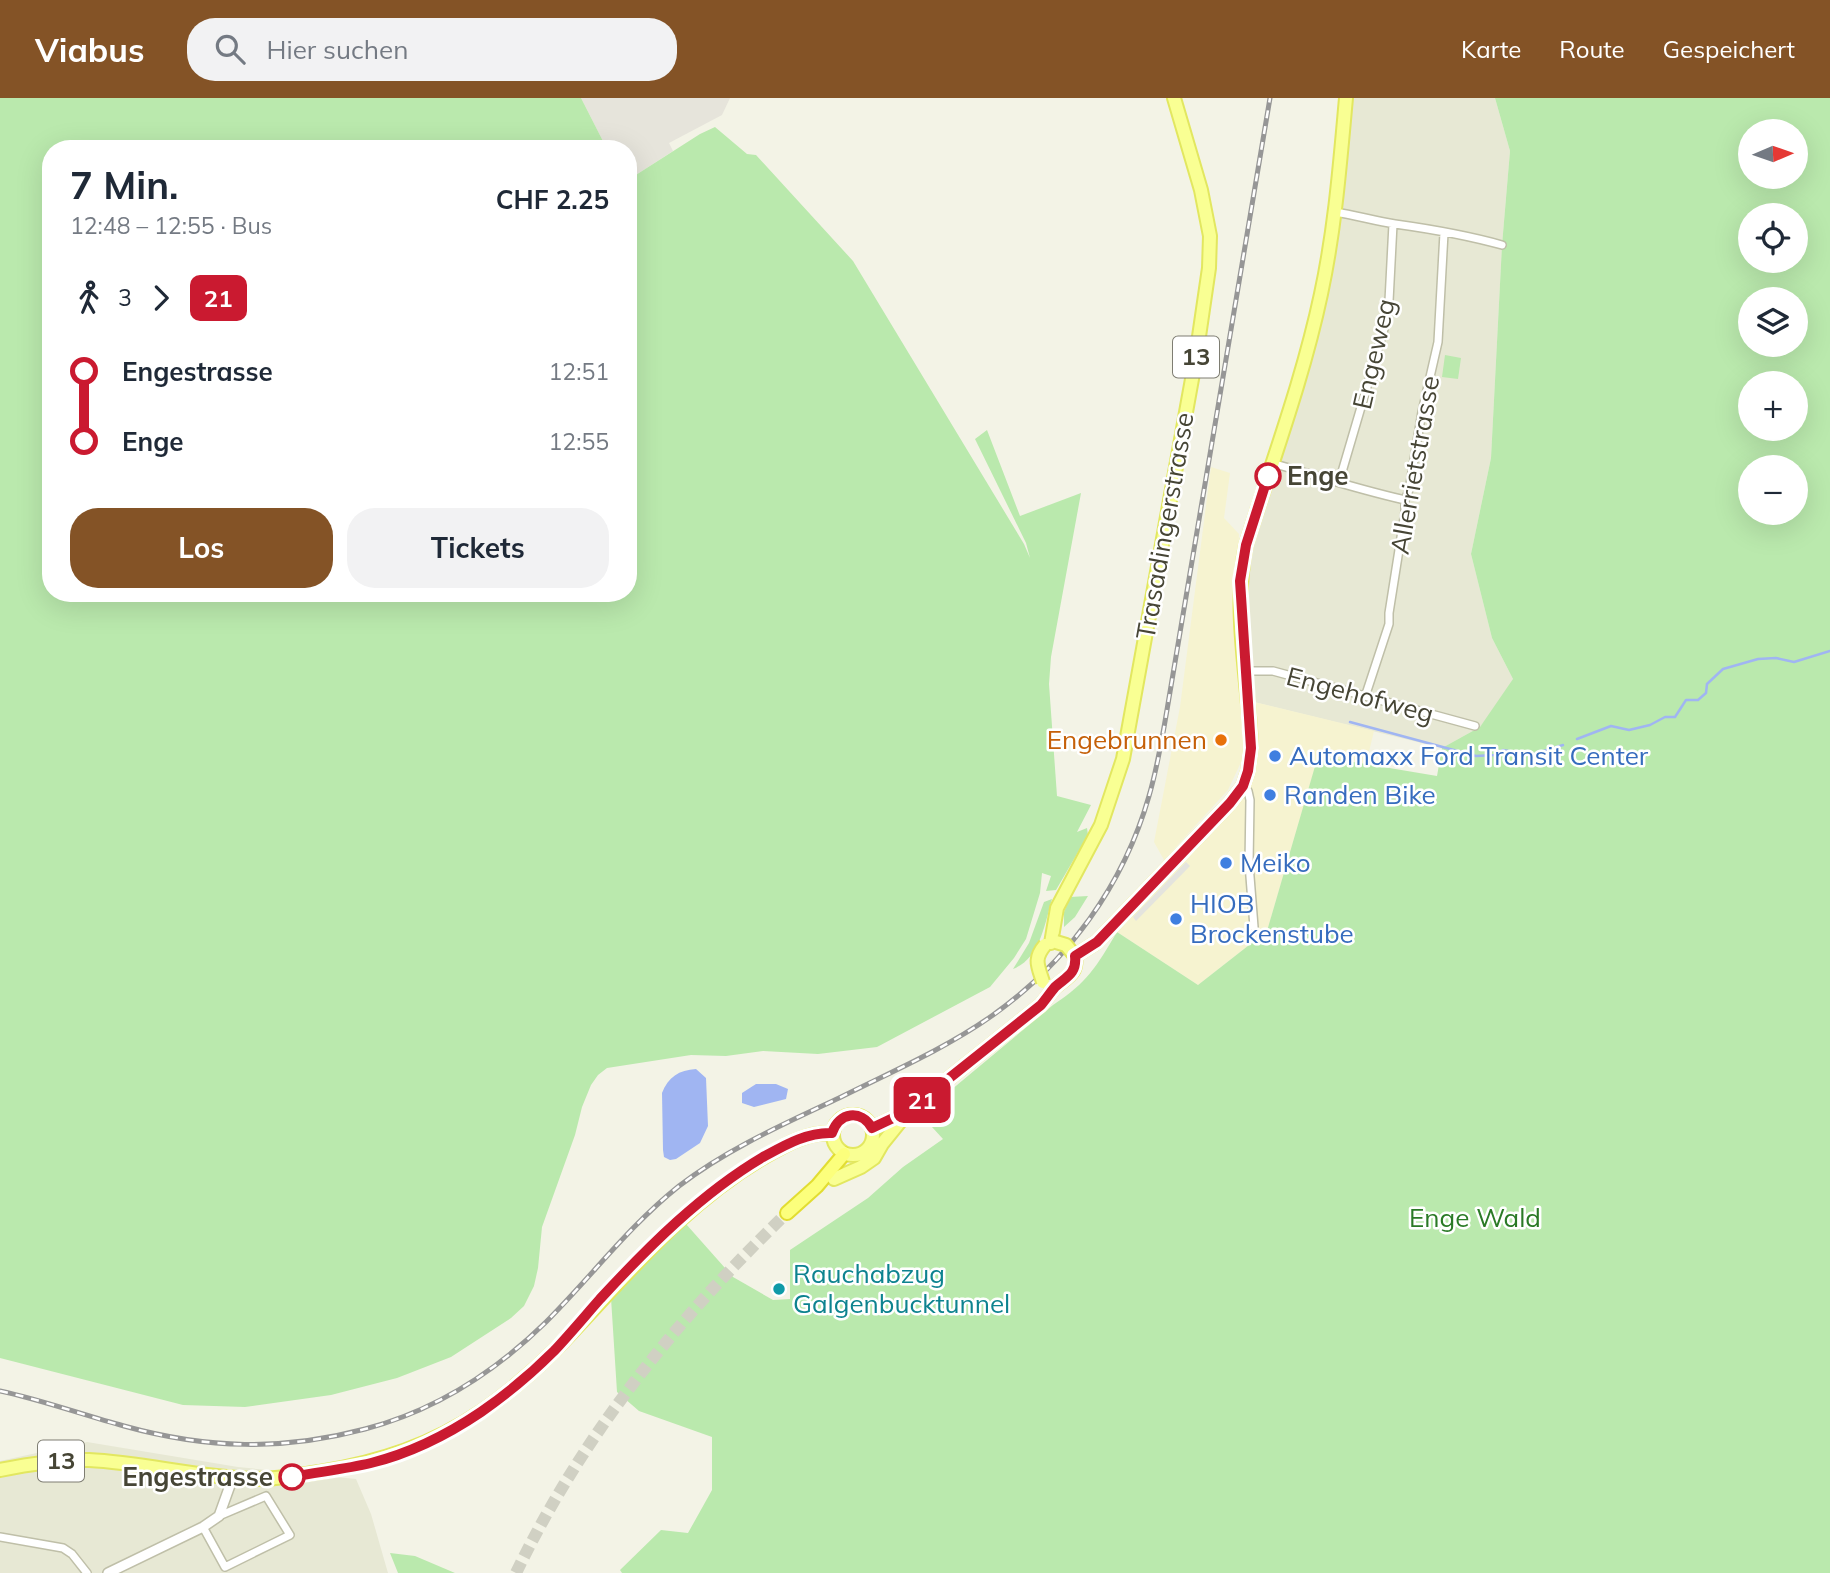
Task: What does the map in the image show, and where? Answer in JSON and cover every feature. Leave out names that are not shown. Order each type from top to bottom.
[{"type":"highway","points":[[787,1213],[817,1186],[844,1154]]},
{"type":"highway","points":[[817,1186],[834,1179]]},
{"type":"main road","name":"Trasadingerstrasse","points":[[1051,943],[1057,908],[1101,825],[1123,759],[1203,306],[1210,254],[1208,220],[1174,98]]},
{"type":"main road","points":[[1051,943],[1066,945],[1076,959],[1092,946],[1217,817],[1243,786],[1251,748],[1240,600],[1242,566],[1313,327],[1335,212],[1346,98]]},
{"type":"main road","name":"13","points":[[1016,1024],[1036,1002],[1043,982],[1036,964],[1038,953],[1051,943]]},
{"type":"main road","name":"13","points":[[0,1470],[52,1462],[89,1461],[233,1477],[292,1477],[369,1463],[418,1447],[451,1430],[502,1397],[553,1352],[633,1264],[669,1229],[718,1188],[790,1143],[808,1135],[832,1133],[841,1119],[853,1115],[864,1118],[872,1128],[908,1111],[1041,1005],[1059,984],[1071,976],[1076,959]]},
{"type":"main road","points":[[834,1179],[874,1158],[881,1144],[908,1111]]},
{"type":"main road","points":[[832,1133],[835,1145],[844,1154],[856,1155],[868,1149],[873,1137],[872,1128]]},
{"type":"street","points":[[1335,212],[1436,229],[1444,233],[1455,232],[1502,245]]},
{"type":"street","name":"Engeweg","points":[[1339,482],[1384,329],[1390,287],[1393,223]]},
{"type":"street","name":"Allerrietstrasse","points":[[1366,694],[1389,624],[1405,500],[1438,342],[1444,233]]},
{"type":"street","points":[[1272,463],[1339,482],[1350,488],[1405,500]]},
{"type":"street","name":"Engehofweg","points":[[1245,671],[1273,671],[1366,694],[1475,726]]},
{"type":"street","points":[[1243,786],[1248,791],[1250,800],[1249,864],[1254,927]]},
{"type":"street","points":[[219,1516],[233,1477]]},
{"type":"street","points":[[108,1573],[203,1527],[219,1516],[266,1496],[290,1535],[225,1567],[203,1527]]},
{"type":"street","points":[[0,1537],[63,1548],[72,1554],[86,1573]]},
{"type":"shaded area","points":[[581,98],[730,98],[722,115],[669,143],[673,151],[637,174],[637,140],[602,140]]},
{"type":"shaded area","points":[[1350,98],[1495,98],[1510,151],[1502,245],[1491,458],[1471,554],[1492,638],[1513,679],[1509,692],[1480,727],[1442,748],[1254,702],[1246,591],[1249,562],[1303,385]]},
{"type":"shaded area","points":[[1211,467],[1230,473],[1224,518],[1239,534],[1234,618],[1244,744],[1242,760],[1228,790],[1164,860],[1154,842],[1180,707]]},
{"type":"shaded area","points":[[1254,702],[1374,731],[1366,764],[1318,757],[1267,931],[1198,985],[1117,932],[1240,795],[1255,732]]},
{"type":"shaded area","points":[[1186,862],[1190,866],[1136,921],[1133,917]]},
{"type":"shaded area","points":[[87,1442],[238,1467],[356,1479],[371,1514],[388,1573],[0,1573],[0,1461]]},
{"type":"green space","points":[[0,98],[581,98],[602,140],[42,140],[42,602],[637,602],[637,174],[715,127],[747,154],[756,155],[853,261],[1030,558],[1026,543],[975,439],[987,430],[1020,516],[1081,493],[1051,657],[1049,684],[1057,796],[1091,805],[1077,832],[1087,828],[1088,835],[1056,890],[1046,891],[1051,876],[1042,873],[1040,893],[1026,939],[990,987],[877,1047],[818,1054],[763,1051],[726,1056],[691,1055],[607,1068],[598,1075],[582,1107],[575,1135],[542,1227],[534,1286],[524,1306],[511,1318],[451,1357],[397,1378],[331,1395],[245,1407],[183,1405],[0,1358]]},
{"type":"green space","name":"Enge Wald","points":[[1495,98],[1830,98],[1830,1573],[622,1573],[620,1570],[661,1530],[688,1533],[712,1490],[712,1437],[639,1411],[617,1392],[611,1298],[686,1224],[733,1277],[773,1300],[790,1299],[790,1250],[868,1198],[903,1167],[943,1139],[921,1115],[1075,989],[1097,964],[1117,932],[1198,985],[1267,931],[1318,756],[1437,776],[1442,748],[1480,727],[1513,679],[1492,638],[1471,554],[1491,458],[1502,245],[1510,151]]},
{"type":"green space","points":[[1445,355],[1461,358],[1458,379],[1442,377]]},
{"type":"green space","points":[[1088,896],[1075,917],[1064,927],[1064,912],[1070,897]]},
{"type":"green space","points":[[1052,899],[1035,949],[1030,957],[1013,969],[1029,943],[1044,902]]},
{"type":"green space","points":[[390,1553],[415,1556],[455,1573],[398,1573]]},
{"type":"water","points":[[696,1069],[706,1078],[708,1126],[700,1143],[670,1160],[664,1157],[663,1150],[662,1093],[675,1075]]},
{"type":"water","points":[[756,1084],[776,1084],[788,1089],[786,1099],[754,1107],[742,1103],[742,1093]]},
{"type":"waterway","points":[[1577,739],[1611,726],[1629,730],[1650,725],[1665,717],[1675,717],[1686,700],[1698,700],[1706,693],[1707,684],[1723,669],[1758,659],[1776,658],[1794,662],[1830,651]]},
{"type":"waterway","points":[[1350,722],[1476,756],[1495,755],[1503,750],[1531,755],[1563,745]]},
{"type":"tunnel","points":[[516,1573],[571,1473],[635,1381],[707,1295],[787,1213]]},
{"type":"railway","points":[[0,1391],[155,1434],[215,1443],[274,1444],[304,1441],[365,1429],[415,1412],[462,1388],[506,1357],[563,1305],[643,1218],[697,1173],[756,1138],[956,1039],[993,1015],[1046,971],[1090,919],[1108,890],[1125,860],[1153,783],[1270,98]]},
{"type":"bus line","name":"21","points":[[292,1477],[395,1456],[462,1424],[502,1397],[553,1352],[633,1264],[718,1188],[790,1143],[808,1135],[832,1133],[844,1116],[861,1116],[872,1128],[908,1111],[1041,1005],[1055,987],[1071,976],[1076,963],[1075,956],[1097,942],[1217,817],[1243,786],[1251,757],[1251,736],[1240,581],[1246,545],[1268,476]]},
{"type":"place","name":"Enge","points":[[1268,476]]},
{"type":"place","name":"Engebrunnen","points":[[1221,740]]},
{"type":"place","name":"Automaxx Ford Transit Center","points":[[1275,756]]},
{"type":"place","name":"Randen Bike","points":[[1270,795]]},
{"type":"place","name":"Meiko","points":[[1226,863]]},
{"type":"place","name":"HIOB Brockenstube","points":[[1176,919]]},
{"type":"place","name":"Rauchabzug Galgenbucktunnel","points":[[779,1289]]},
{"type":"place","name":"Engestrasse","points":[[292,1477]]}]
